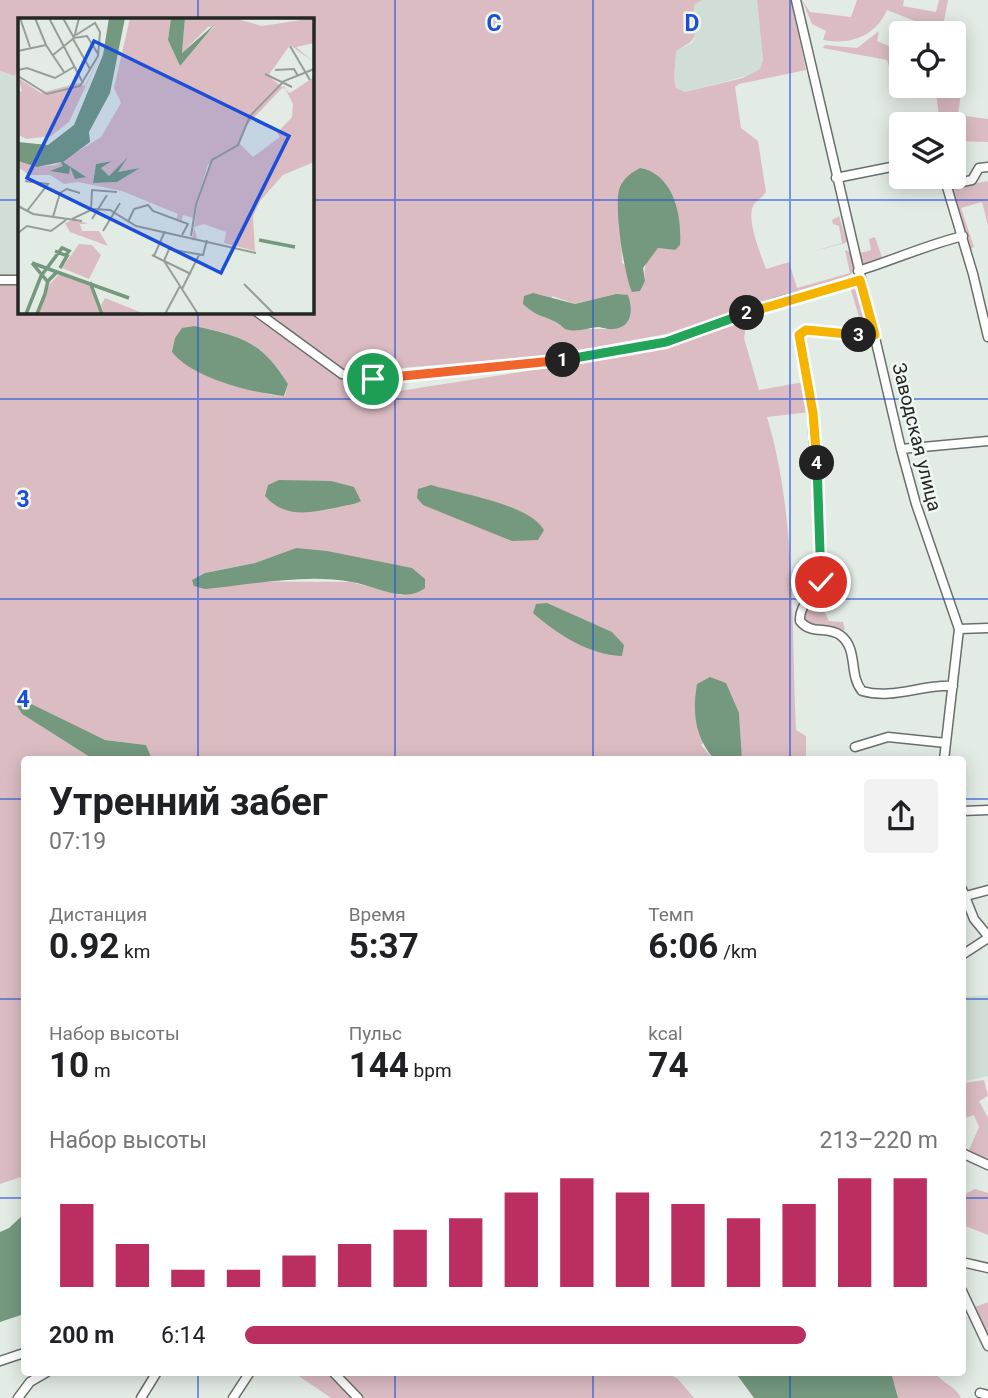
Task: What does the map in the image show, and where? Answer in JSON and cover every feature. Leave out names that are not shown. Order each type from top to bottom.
[{"type":"street","name":"Заводская улица","points":[[796,0],[901,449],[916,505],[959,629],[944,756]]},
{"type":"street","points":[[966,180],[972,180],[979,167],[988,166]]},
{"type":"street","points":[[836,178],[889,167]]},
{"type":"street","points":[[948,189],[988,337]]},
{"type":"street","points":[[258,313],[342,374],[373,379],[555,361],[666,342],[859,275],[922,246],[963,236]]},
{"type":"street","points":[[0,280],[18,280]]},
{"type":"street","points":[[875,335],[808,330],[799,335],[813,413],[822,574],[820,583],[800,611],[800,621],[810,630],[837,634],[843,638],[853,655],[852,671],[862,691],[884,695],[934,685],[953,686]]},
{"type":"street","points":[[901,449],[988,441]]},
{"type":"street","points":[[959,629],[988,628]]},
{"type":"street","points":[[855,747],[888,737],[946,743]]},
{"type":"street","points":[[966,811],[988,810]]},
{"type":"street","points":[[966,894],[988,890]]},
{"type":"street","points":[[966,901],[974,919],[988,937],[966,952]]},
{"type":"street","points":[[966,1155],[988,1165]]},
{"type":"street","points":[[966,1263],[988,1268]]},
{"type":"street","points":[[966,1299],[988,1346]]},
{"type":"street","points":[[0,1361],[21,1354]]},
{"type":"street","points":[[18,1398],[30,1382],[40,1376]]},
{"type":"street","points":[[141,1398],[155,1376]]},
{"type":"street","points":[[233,1398],[247,1376]]},
{"type":"street","points":[[337,1376],[358,1398]]},
{"type":"shaded area","points":[[0,0],[702,0],[695,4],[695,32],[692,40],[676,51],[674,80],[676,88],[685,92],[743,78],[760,69],[763,60],[757,0],[791,0],[806,70],[735,87],[741,128],[758,141],[766,192],[754,204],[751,218],[753,227],[766,269],[789,262],[797,288],[850,273],[845,250],[850,252],[854,270],[850,275],[666,334],[552,355],[390,369],[393,392],[624,356],[686,341],[747,321],[744,338],[759,390],[804,382],[810,412],[767,417],[777,455],[788,533],[796,730],[806,736],[806,756],[742,756],[739,713],[701,745],[711,756],[151,756],[146,745],[105,740],[74,726],[22,714],[88,756],[21,756],[21,1177],[0,1184],[0,274],[18,275],[18,313],[313,313],[313,18],[18,18],[18,68],[15,76],[0,71]],"holes":[[[621,226],[675,250],[658,248],[654,252],[645,266],[645,281],[622,263]],[[616,294],[611,329],[566,329],[555,321],[552,296],[575,304]],[[195,326],[238,338],[259,350],[269,358],[288,384],[285,396],[253,390],[241,383],[222,364]],[[266,496],[355,504],[308,511],[296,511],[274,504]],[[296,548],[405,596],[351,582],[192,581],[205,573],[255,563]]]},
{"type":"shaded area","points":[[702,0],[757,0],[763,60],[760,69],[750,75],[685,92],[676,88],[674,80],[676,51],[692,43],[695,38],[692,17],[695,4]]},
{"type":"shaded area","points":[[802,0],[810,12],[851,17],[857,0],[904,0],[903,6],[936,12],[939,0],[948,0],[944,21],[915,21],[887,10],[869,33],[852,40],[823,40],[826,31],[812,24]]},
{"type":"shaded area","points":[[879,31],[877,41],[889,46],[889,66],[887,60],[823,48],[825,45],[857,48]]},
{"type":"shaded area","points":[[18,68],[18,275],[0,274],[0,71],[15,76]]},
{"type":"shaded area","points":[[937,98],[960,98],[958,112],[938,112]]},
{"type":"shaded area","points":[[966,116],[988,119],[988,142],[966,141]]},
{"type":"shaded area","points":[[640,168],[661,178],[674,198],[680,245],[675,250],[658,248],[643,268],[645,281],[640,291],[632,292],[620,239],[618,195],[624,181]]},
{"type":"shaded area","points":[[988,181],[988,225],[982,202],[961,208],[974,247],[969,249],[951,189],[966,189],[966,185]]},
{"type":"shaded area","points":[[839,216],[847,241],[845,243],[811,252],[842,243],[839,226],[833,224],[832,220]]},
{"type":"shaded area","points":[[875,237],[883,260],[860,265],[854,242],[857,242],[860,253],[871,250],[869,239]]},
{"type":"shaded area","points":[[856,286],[869,329],[864,333],[850,287]]},
{"type":"shaded area","points":[[533,293],[575,304],[616,294],[628,295],[631,308],[629,319],[616,329],[565,329],[523,304],[524,296]]},
{"type":"shaded area","points":[[195,326],[238,338],[259,350],[269,358],[288,384],[284,396],[224,383],[181,361],[172,352],[175,338],[182,328]]},
{"type":"shaded area","points":[[279,480],[331,481],[354,487],[361,501],[319,511],[282,509],[265,496],[268,485]]},
{"type":"shaded area","points":[[431,485],[510,507],[536,521],[544,530],[538,540],[512,541],[423,505],[417,498],[418,489]]},
{"type":"shaded area","points":[[296,548],[327,551],[412,568],[425,579],[425,588],[399,594],[352,582],[316,579],[205,589],[194,586],[192,580],[205,573],[255,563]]},
{"type":"shaded area","points":[[817,596],[829,621],[843,622],[845,630],[810,628],[802,616]]},
{"type":"shaded area","points":[[547,603],[612,632],[624,645],[622,656],[598,652],[574,642],[552,628],[533,613],[536,604]]},
{"type":"shaded area","points":[[710,677],[726,683],[739,713],[742,756],[712,756],[708,751],[696,724],[697,684]]},
{"type":"shaded area","points":[[21,699],[105,740],[146,745],[151,756],[88,756],[22,714],[16,704]]},
{"type":"shaded area","points":[[988,995],[988,1076],[966,1081],[966,997]]},
{"type":"shaded area","points":[[984,1080],[988,1096],[979,1101],[988,1118],[988,1162],[966,1151],[979,1127],[974,1115],[966,1118],[966,1083]]},
{"type":"shaded area","points":[[975,1189],[988,1193],[988,1235],[966,1226],[966,1194]]},
{"type":"shaded area","points":[[21,1217],[21,1315],[0,1322],[0,1232]]},
{"type":"shaded area","points":[[988,1302],[988,1337],[975,1307]]},
{"type":"shaded area","points":[[299,1376],[673,1376],[694,1398],[331,1398]]},
{"type":"shaded area","points":[[738,1376],[892,1376],[898,1398],[754,1398]]},
{"type":"shaded area","points":[[892,1376],[938,1376],[956,1390],[961,1398],[898,1398]]},
{"type":"route","points":[[373,379],[555,361],[666,342],[778,302],[860,280],[875,335],[808,330],[799,335],[813,413],[819,485],[821,582]]}]
